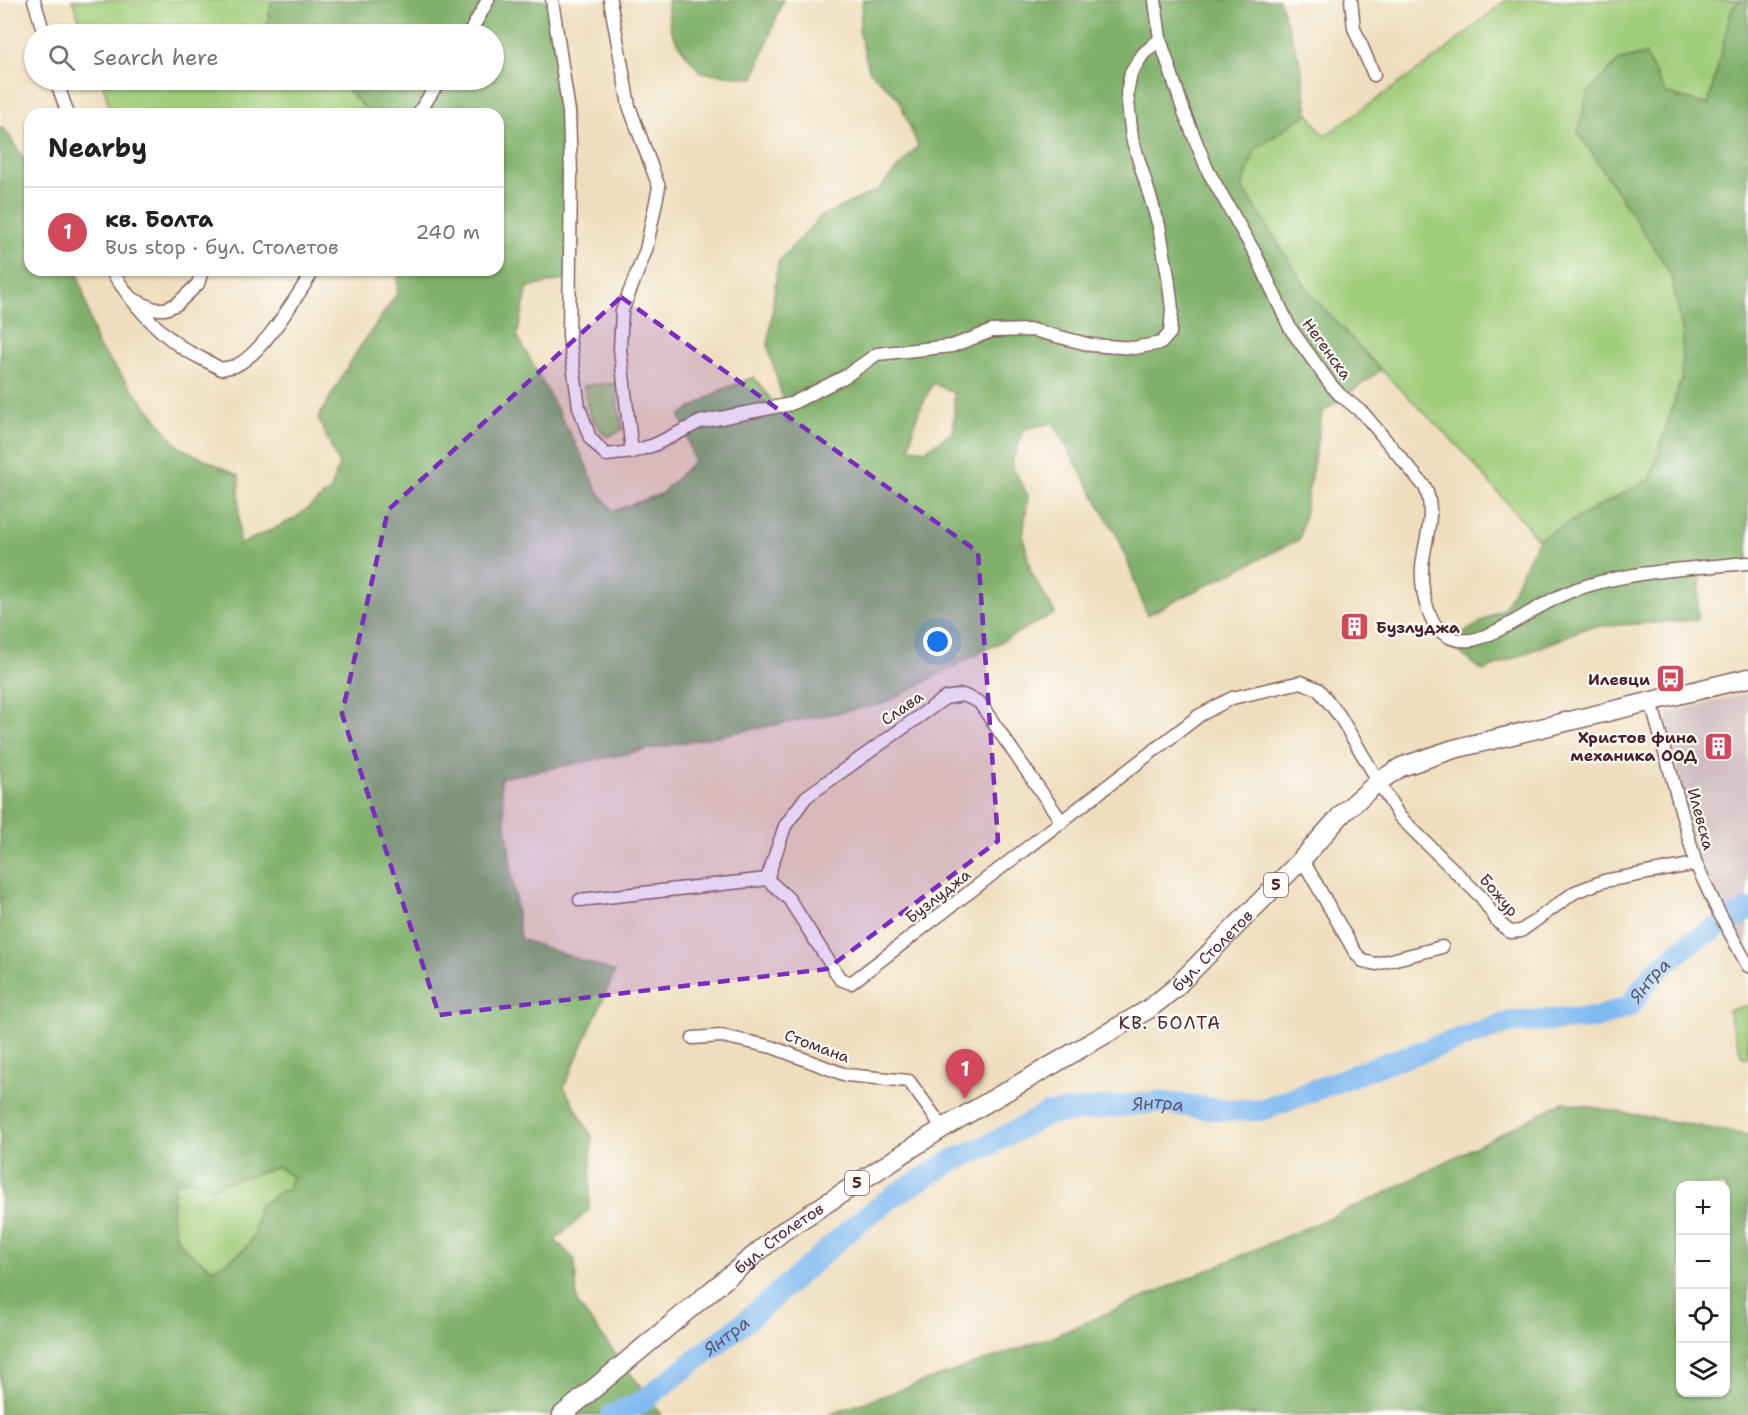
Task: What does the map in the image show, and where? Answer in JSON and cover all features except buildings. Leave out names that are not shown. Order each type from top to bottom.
[{"type":"main road","name":"бул. Столетов","points":[[562,1415],[782,1232],[943,1128],[1149,1009],[1174,989],[1302,859],[1342,814],[1378,782],[1401,767],[1454,749],[1748,678]]},
{"type":"street","points":[[34,0],[41,24]]},
{"type":"street","points":[[475,24],[488,0]]},
{"type":"street","points":[[552,0],[568,112],[571,173],[569,336],[579,407],[590,438],[606,455],[632,452],[654,445],[700,422],[791,404],[846,376],[877,354],[952,346],[992,331],[1033,330],[1091,345],[1134,348],[1161,343],[1170,333],[1172,309],[1168,276],[1159,226],[1132,138],[1127,93],[1131,73],[1143,54],[1160,39]]},
{"type":"street","points":[[610,0],[629,106],[659,187],[646,250],[622,311],[620,349],[632,452]]},
{"type":"street","name":"Негенска","points":[[1155,0],[1160,39],[1184,112],[1208,171],[1256,255],[1290,327],[1331,385],[1371,422],[1425,487],[1431,512],[1422,579],[1425,600],[1437,627],[1444,634],[1462,640],[1483,637],[1552,599],[1606,580],[1748,562]]},
{"type":"street","points":[[1351,0],[1354,28],[1374,75]]},
{"type":"street","points":[[60,90],[66,108]]},
{"type":"street","points":[[422,108],[434,90]]},
{"type":"street","points":[[115,276],[145,316],[183,348],[221,369],[236,366],[255,351],[310,276]]},
{"type":"street","points":[[127,295],[154,309],[165,309],[177,304],[198,284],[200,276]]},
{"type":"street","name":"Бузлуджа","points":[[767,879],[789,899],[840,979],[851,983],[1200,715],[1232,698],[1301,682],[1318,689],[1339,715],[1378,782]]},
{"type":"street","name":"Слава","points":[[767,879],[785,826],[806,797],[945,698],[963,695],[979,702],[1062,822]]},
{"type":"street","name":"Илевска","points":[[1652,702],[1696,864],[1748,966]]},
{"type":"street","name":"Божур","points":[[1378,782],[1398,816],[1482,898],[1497,921],[1510,932],[1521,931],[1575,892],[1604,881],[1696,864]]},
{"type":"street","points":[[1302,859],[1355,952],[1363,961],[1376,964],[1442,947]]},
{"type":"street","points":[[580,900],[767,879]]},
{"type":"street","name":"Стомана","points":[[693,1038],[722,1036],[772,1047],[846,1075],[909,1081],[943,1128]]},
{"type":"highlighted area","points":[[621,297],[978,552],[998,841],[827,969],[439,1015],[342,714],[388,510]]},
{"type":"shaded area","points":[[1748,693],[1747,946],[1724,913],[1698,862],[1666,714]]},
{"type":"green space","points":[[72,0],[272,0],[267,24],[81,24]]},
{"type":"green space","points":[[272,0],[552,0],[569,112],[570,279],[528,287],[517,335],[582,456],[597,490],[613,511],[661,494],[694,461],[680,415],[721,390],[754,377],[790,425],[768,347],[778,262],[821,216],[878,190],[918,146],[898,98],[869,70],[859,31],[863,0],[1279,0],[1301,66],[1308,113],[1255,150],[1242,187],[1311,295],[1381,370],[1322,413],[1300,539],[1147,615],[1120,541],[1053,423],[1025,429],[1011,464],[1028,496],[1023,536],[1031,572],[1055,613],[883,704],[500,778],[520,939],[615,972],[564,1087],[592,1137],[589,1210],[555,1240],[575,1260],[577,1303],[662,1415],[0,1415],[0,128],[3,127],[24,159],[24,276],[79,276],[97,345],[179,447],[239,476],[239,545],[294,519],[331,490],[339,464],[318,418],[356,353],[397,294],[398,276],[504,276],[504,108],[364,108],[347,90],[504,90],[504,24],[267,24]],"holes":[[[933,383],[954,393],[954,431],[926,450],[909,448],[917,415]],[[278,1167],[292,1177],[287,1190],[258,1207],[255,1229],[250,1242],[230,1259],[213,1269],[191,1254],[180,1243],[173,1222],[175,1182],[190,1181],[212,1187]]]},
{"type":"green space","points":[[668,0],[783,0],[754,78],[700,72],[680,47],[672,31]]},
{"type":"green space","points":[[1506,0],[1740,0],[1732,9],[1709,105],[1666,94],[1629,207],[1671,274],[1683,334],[1681,380],[1650,479],[1538,539],[1461,449],[1381,370],[1311,295],[1242,187],[1255,150],[1308,113],[1324,136],[1441,54]]},
{"type":"green space","points":[[1740,0],[1748,0],[1748,563],[1701,568],[1697,620],[1589,627],[1483,671],[1448,643],[1505,607],[1538,539],[1650,479],[1681,380],[1683,334],[1671,274],[1578,132],[1588,93],[1618,61],[1645,54],[1666,94],[1708,105],[1732,8]]},
{"type":"green space","points":[[105,90],[347,90],[364,108],[109,108]]},
{"type":"green space","points":[[617,383],[618,408],[623,429],[607,437],[590,414],[584,386]]},
{"type":"green space","points":[[1748,1005],[1748,1057],[1742,1057],[1728,1011]]},
{"type":"green space","points":[[1563,1102],[1748,1135],[1748,1415],[828,1415],[1052,1337],[1375,1198]]},
{"type":"green space","points":[[278,1167],[293,1177],[287,1190],[258,1207],[253,1236],[246,1247],[213,1269],[183,1247],[177,1237],[173,1222],[174,1182],[190,1181],[212,1187]]},
{"type":"waterway","name":"Янтра","points":[[612,1415],[640,1403],[745,1322],[860,1221],[898,1193],[954,1160],[987,1146],[1047,1114],[1157,1102],[1222,1110],[1262,1110],[1378,1066],[1511,1022],[1596,1018],[1630,1006],[1652,975],[1690,943],[1748,910]]},
{"type":"place","name":"Бузлуджа","points":[[1355,627]]},
{"type":"place","name":"Илевци","points":[[1671,679]]},
{"type":"place","name":"Христов фина механика ООД","points":[[1718,746]]},
{"type":"place","name":"кв. Болта","points":[[965,1099]]},
{"type":"district","name":"КВ. БОЛТА","points":[[1170,1023]]}]
